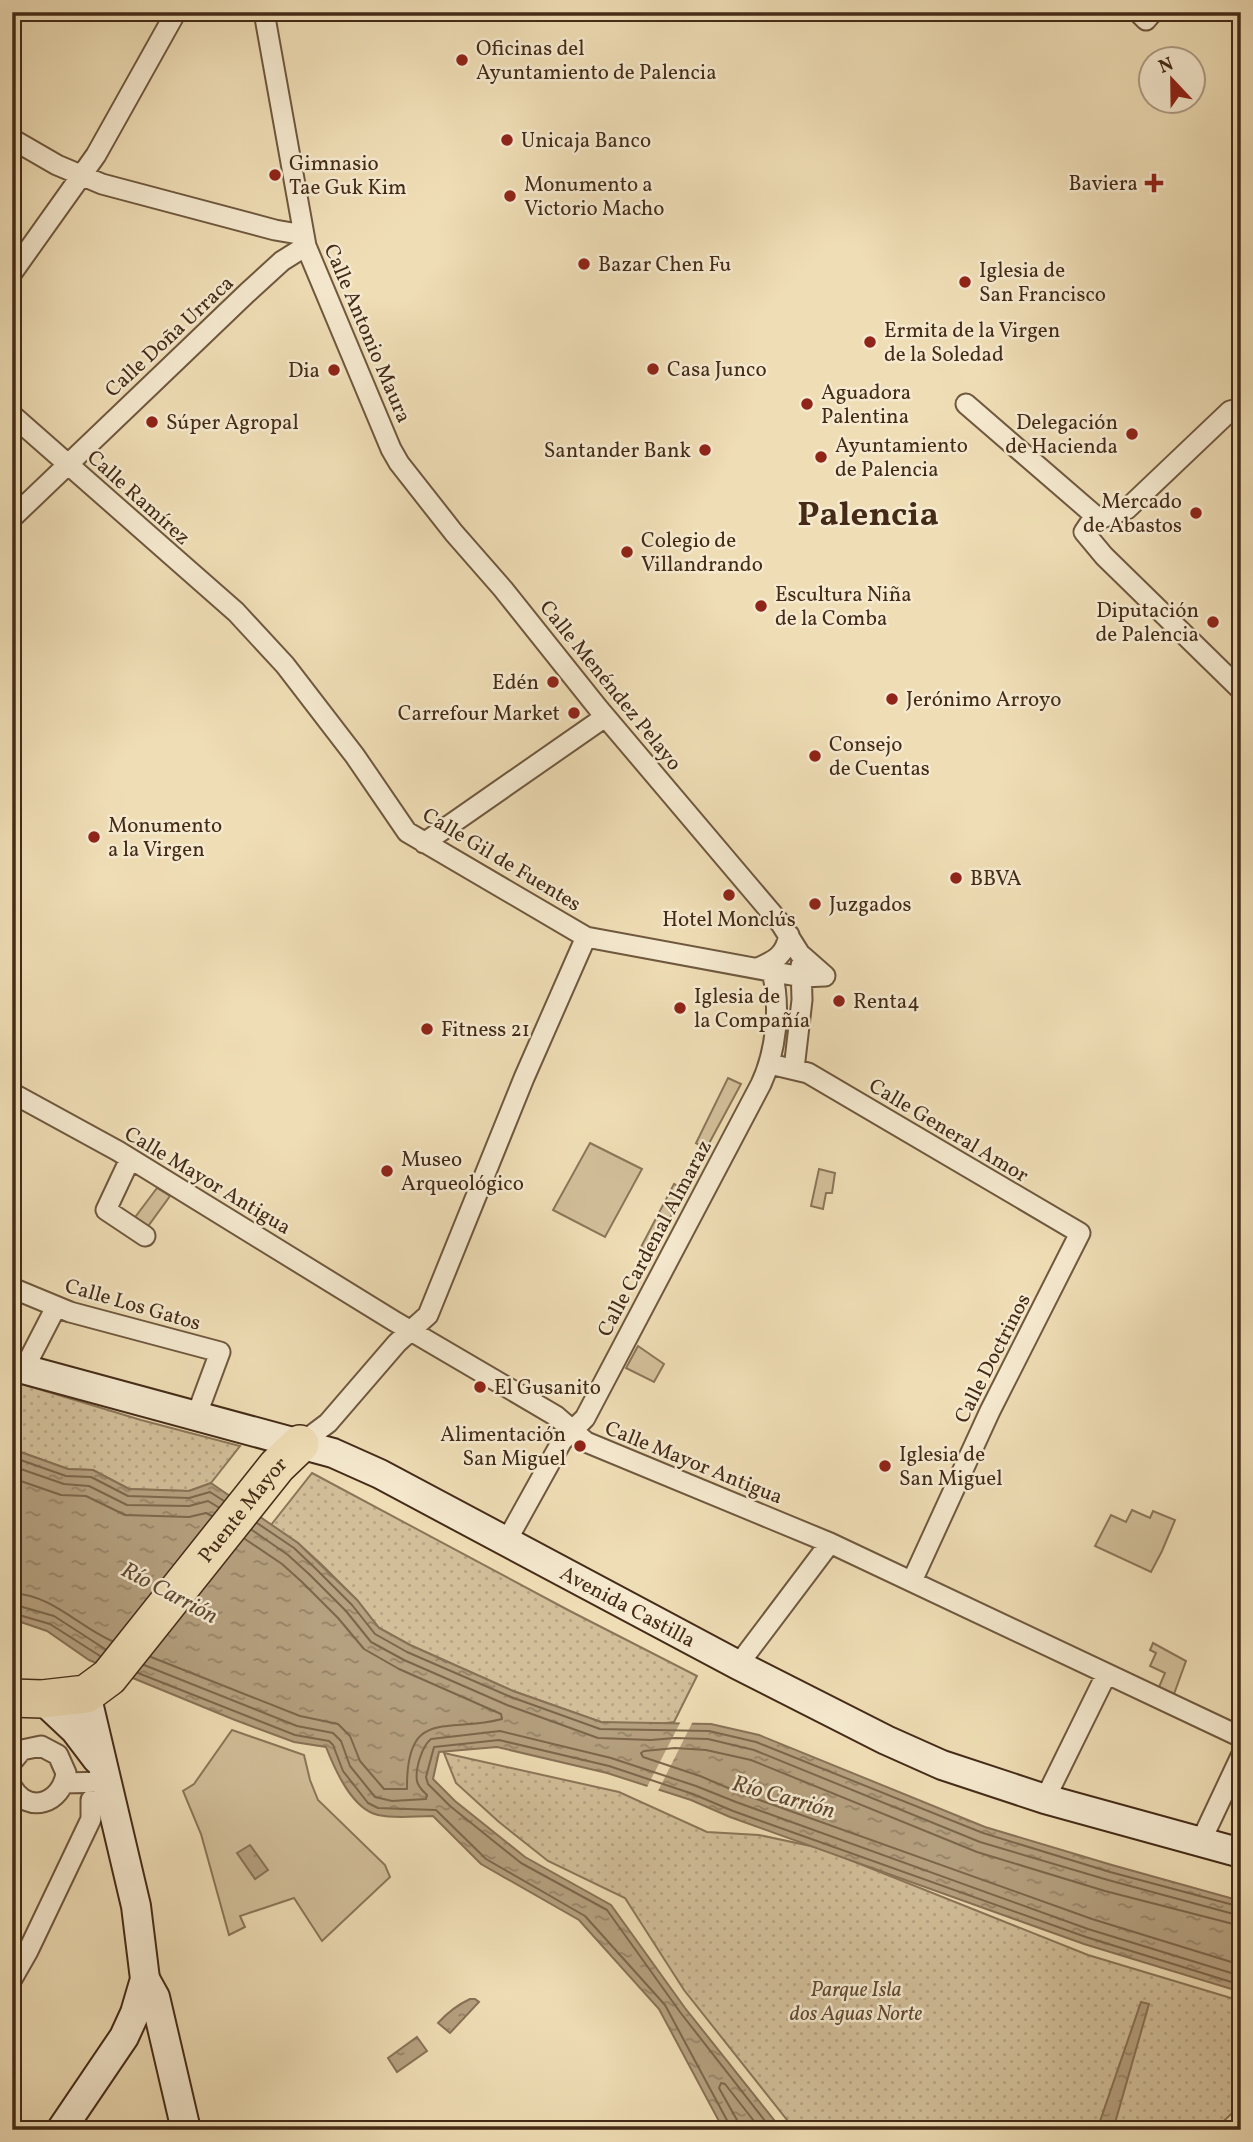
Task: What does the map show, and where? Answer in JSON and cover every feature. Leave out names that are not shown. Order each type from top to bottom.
[{"type":"highway","name":"Puente Mayor","points":[[98,1685],[290,1453]]},
{"type":"highway","points":[[27,1699],[98,1685]]},
{"type":"main road","name":"Avenida Castilla","points":[[18,1367],[197,1415],[290,1453],[332,1454],[380,1474],[738,1665],[886,1740],[942,1765],[1045,1799],[1241,1853]]},
{"type":"main road","points":[[98,1685],[103,1788]]},
{"type":"main road","points":[[27,1699],[86,1743],[103,1788],[136,1906],[145,1979],[155,1997],[186,2130]]},
{"type":"main road","points":[[61,2130],[124,2037],[135,2013],[145,1979]]},
{"type":"main road","points":[[135,2013],[163,2033]]},
{"type":"street","points":[[12,273],[96,155],[176,12]]},
{"type":"street","name":"Calle Antonio Maura","points":[[264,12],[305,240],[366,391],[399,463]]},
{"type":"street","points":[[12,139],[82,177],[305,240]]},
{"type":"street","name":"Calle Doña Urraca","points":[[12,518],[305,240]]},
{"type":"street","points":[[966,404],[1099,519]]},
{"type":"street","points":[[1241,408],[1230,411],[1127,509],[1090,523],[1084,532],[1104,556],[1241,690]]},
{"type":"street","name":"Calle Ramírez","points":[[12,415],[236,612]]},
{"type":"street","name":"Calle Menéndez Pelayo","points":[[399,463],[606,717],[789,935],[800,954],[825,976]]},
{"type":"street","name":"Calle Gil de Fuentes","points":[[236,612],[285,665],[355,757],[407,832],[424,844],[586,937],[802,977],[825,976]]},
{"type":"street","points":[[424,844],[606,717]]},
{"type":"street","points":[[770,1064],[777,1004],[776,988],[765,970],[786,950],[789,935]]},
{"type":"street","points":[[290,1453],[328,1423],[397,1343],[428,1315],[524,1077],[586,937]]},
{"type":"street","name":"Calle Menéndez Pelayo","points":[[794,1069],[802,1000],[800,954]]},
{"type":"street","points":[[802,1000],[825,976]]},
{"type":"street","points":[[777,1004],[802,977]]},
{"type":"street","name":"Calle General Amor","points":[[770,1064],[808,1073],[1080,1233]]},
{"type":"street","name":"Calle Cardenal Almaraz","points":[[506,1542],[562,1441],[585,1418],[770,1064]]},
{"type":"street","name":"Calle Mayor Antigua","points":[[12,1093],[130,1159],[411,1331],[556,1416],[586,1442],[830,1542],[1241,1737]]},
{"type":"street","points":[[130,1159],[106,1210],[145,1236]]},
{"type":"street","name":"Calle Doctrinos","points":[[912,1581],[990,1411],[1080,1233]]},
{"type":"street","name":"Calle Los Gatos","points":[[12,1288],[56,1307],[220,1352],[197,1415]]},
{"type":"street","points":[[18,1367],[56,1307]]},
{"type":"street","points":[[738,1665],[830,1542]]},
{"type":"street","points":[[1045,1799],[1106,1675]]},
{"type":"street","points":[[12,1762],[22,1750],[31,1746],[50,1749],[63,1763],[62,1787]]},
{"type":"street","points":[[1201,1841],[1241,1756]]},
{"type":"street","points":[[12,1979],[91,1819],[103,1788],[62,1787],[47,1801],[38,1802],[22,1799],[13,1792]]},
{"type":"green space","points":[[728,1078],[741,1084],[706,1149],[696,1143]]},
{"type":"green space","points":[[590,1143],[642,1169],[605,1237],[553,1210]]},
{"type":"green space","points":[[819,1169],[835,1173],[832,1193],[826,1193],[823,1209],[811,1206]]},
{"type":"green space","points":[[674,1184],[685,1189],[652,1253],[641,1247]]},
{"type":"green space","points":[[157,1188],[170,1196],[146,1229],[133,1220]]},
{"type":"green space","points":[[638,1346],[664,1364],[654,1382],[626,1368]]},
{"type":"green space","points":[[12,1381],[141,1420],[240,1446],[211,1483],[189,1491],[129,1489],[93,1470],[68,1469],[12,1449]]},
{"type":"green space","points":[[312,1473],[697,1676],[674,1722],[651,1725],[601,1722],[513,1691],[410,1645],[379,1628],[357,1600],[321,1564],[298,1543],[271,1525]]},
{"type":"green space","points":[[1132,1510],[1150,1518],[1153,1511],[1175,1520],[1151,1572],[1095,1546],[1111,1515],[1126,1522]]},
{"type":"green space","points":[[1153,1643],[1186,1661],[1174,1694],[1159,1687],[1165,1673],[1150,1666],[1156,1653],[1150,1650]]},
{"type":"green space","points":[[232,1730],[304,1755],[318,1800],[385,1865],[390,1877],[322,1941],[294,1898],[240,1916],[245,1927],[229,1935],[201,1834],[183,1791],[194,1784]]},
{"type":"green space","name":"Parque Isla dos Aguas Norte","points":[[444,1753],[619,1792],[707,1832],[759,1835],[820,1848],[1088,1955],[1241,2001],[1241,2105],[1214,2130],[795,2130],[684,1990],[625,1898],[548,1861],[499,1822],[456,1783]]},
{"type":"water","name":"Río Carrión","points":[[12,1449],[68,1469],[93,1470],[129,1489],[189,1491],[211,1483],[298,1543],[357,1600],[379,1628],[410,1645],[513,1691],[601,1722],[711,1724],[759,1735],[985,1827],[1241,1901],[1241,1992],[1084,1944],[730,1817],[691,1800],[607,1773],[497,1747],[439,1752],[433,1779],[455,1801],[525,1857],[611,1905],[685,2008],[782,2130],[726,2130],[659,2009],[579,1920],[481,1864],[433,1816],[391,1817],[378,1815],[360,1805],[346,1787],[326,1747],[294,1742],[235,1720],[89,1660],[47,1631],[12,1619]]},
{"type":"water","points":[[250,1845],[268,1870],[255,1879],[237,1853]]},
{"type":"water","points":[[470,1999],[479,2002],[450,2033],[438,2023],[453,2009]]},
{"type":"water","points":[[1141,2002],[1149,2004],[1113,2130],[1097,2130]]},
{"type":"water","points":[[417,2037],[427,2051],[397,2072],[388,2058]]},
{"type":"pier","points":[[682,1719],[694,1719],[657,1793],[646,1789]]},
{"type":"place","name":"Oficinas del Ayuntamiento de Palencia","points":[[462,60]]},
{"type":"place","name":"Unicaja Banco","points":[[507,140]]},
{"type":"place","name":"Gimnasio Tae Guk Kim","points":[[275,175]]},
{"type":"place","name":"Baviera","points":[[1154,183]]},
{"type":"place","name":"Monumento a Victorio Macho","points":[[510,196]]},
{"type":"place","name":"Bazar Chen Fu","points":[[584,264]]},
{"type":"place","name":"Iglesia de San Francisco","points":[[965,282]]},
{"type":"place","name":"Ermita de la Virgen de la Soledad","points":[[870,342]]},
{"type":"place","name":"Casa Junco","points":[[653,369]]},
{"type":"place","name":"Dia","points":[[334,370]]},
{"type":"place","name":"Aguadora Palentina","points":[[807,404]]},
{"type":"place","name":"Súper Agropal","points":[[152,422]]},
{"type":"place","name":"Delegación de Hacienda","points":[[1132,434]]},
{"type":"place","name":"Santander Bank","points":[[705,450]]},
{"type":"place","name":"Ayuntamiento de Palencia","points":[[821,457]]},
{"type":"place","name":"Mercado de Abastos","points":[[1196,513]]},
{"type":"place","name":"Colegio de Villandrando","points":[[627,552]]},
{"type":"place","name":"Escultura Niña de la Comba","points":[[761,606]]},
{"type":"place","name":"Diputación de Palencia","points":[[1213,622]]},
{"type":"place","name":"Edén","points":[[553,682]]},
{"type":"place","name":"Jerónimo Arroyo","points":[[892,699]]},
{"type":"place","name":"Carrefour Market","points":[[574,713]]},
{"type":"place","name":"Consejo de Cuentas","points":[[815,756]]},
{"type":"place","name":"Monumento a la Virgen","points":[[94,837]]},
{"type":"place","name":"BBVA","points":[[956,878]]},
{"type":"place","name":"Hotel Monclús","points":[[729,895]]},
{"type":"place","name":"Juzgados","points":[[815,904]]},
{"type":"place","name":"Renta4","points":[[839,1001]]},
{"type":"place","name":"Iglesia de la Compañía","points":[[680,1008]]},
{"type":"place","name":"Fitness 21","points":[[427,1029]]},
{"type":"place","name":"Museo Arqueológico","points":[[387,1171]]},
{"type":"place","name":"El Gusanito","points":[[480,1387]]},
{"type":"place","name":"Alimentación San Miguel","points":[[580,1446]]},
{"type":"place","name":"Iglesia de San Miguel","points":[[885,1466]]},
{"type":"district","name":"Palencia","points":[[868,513]]}]
